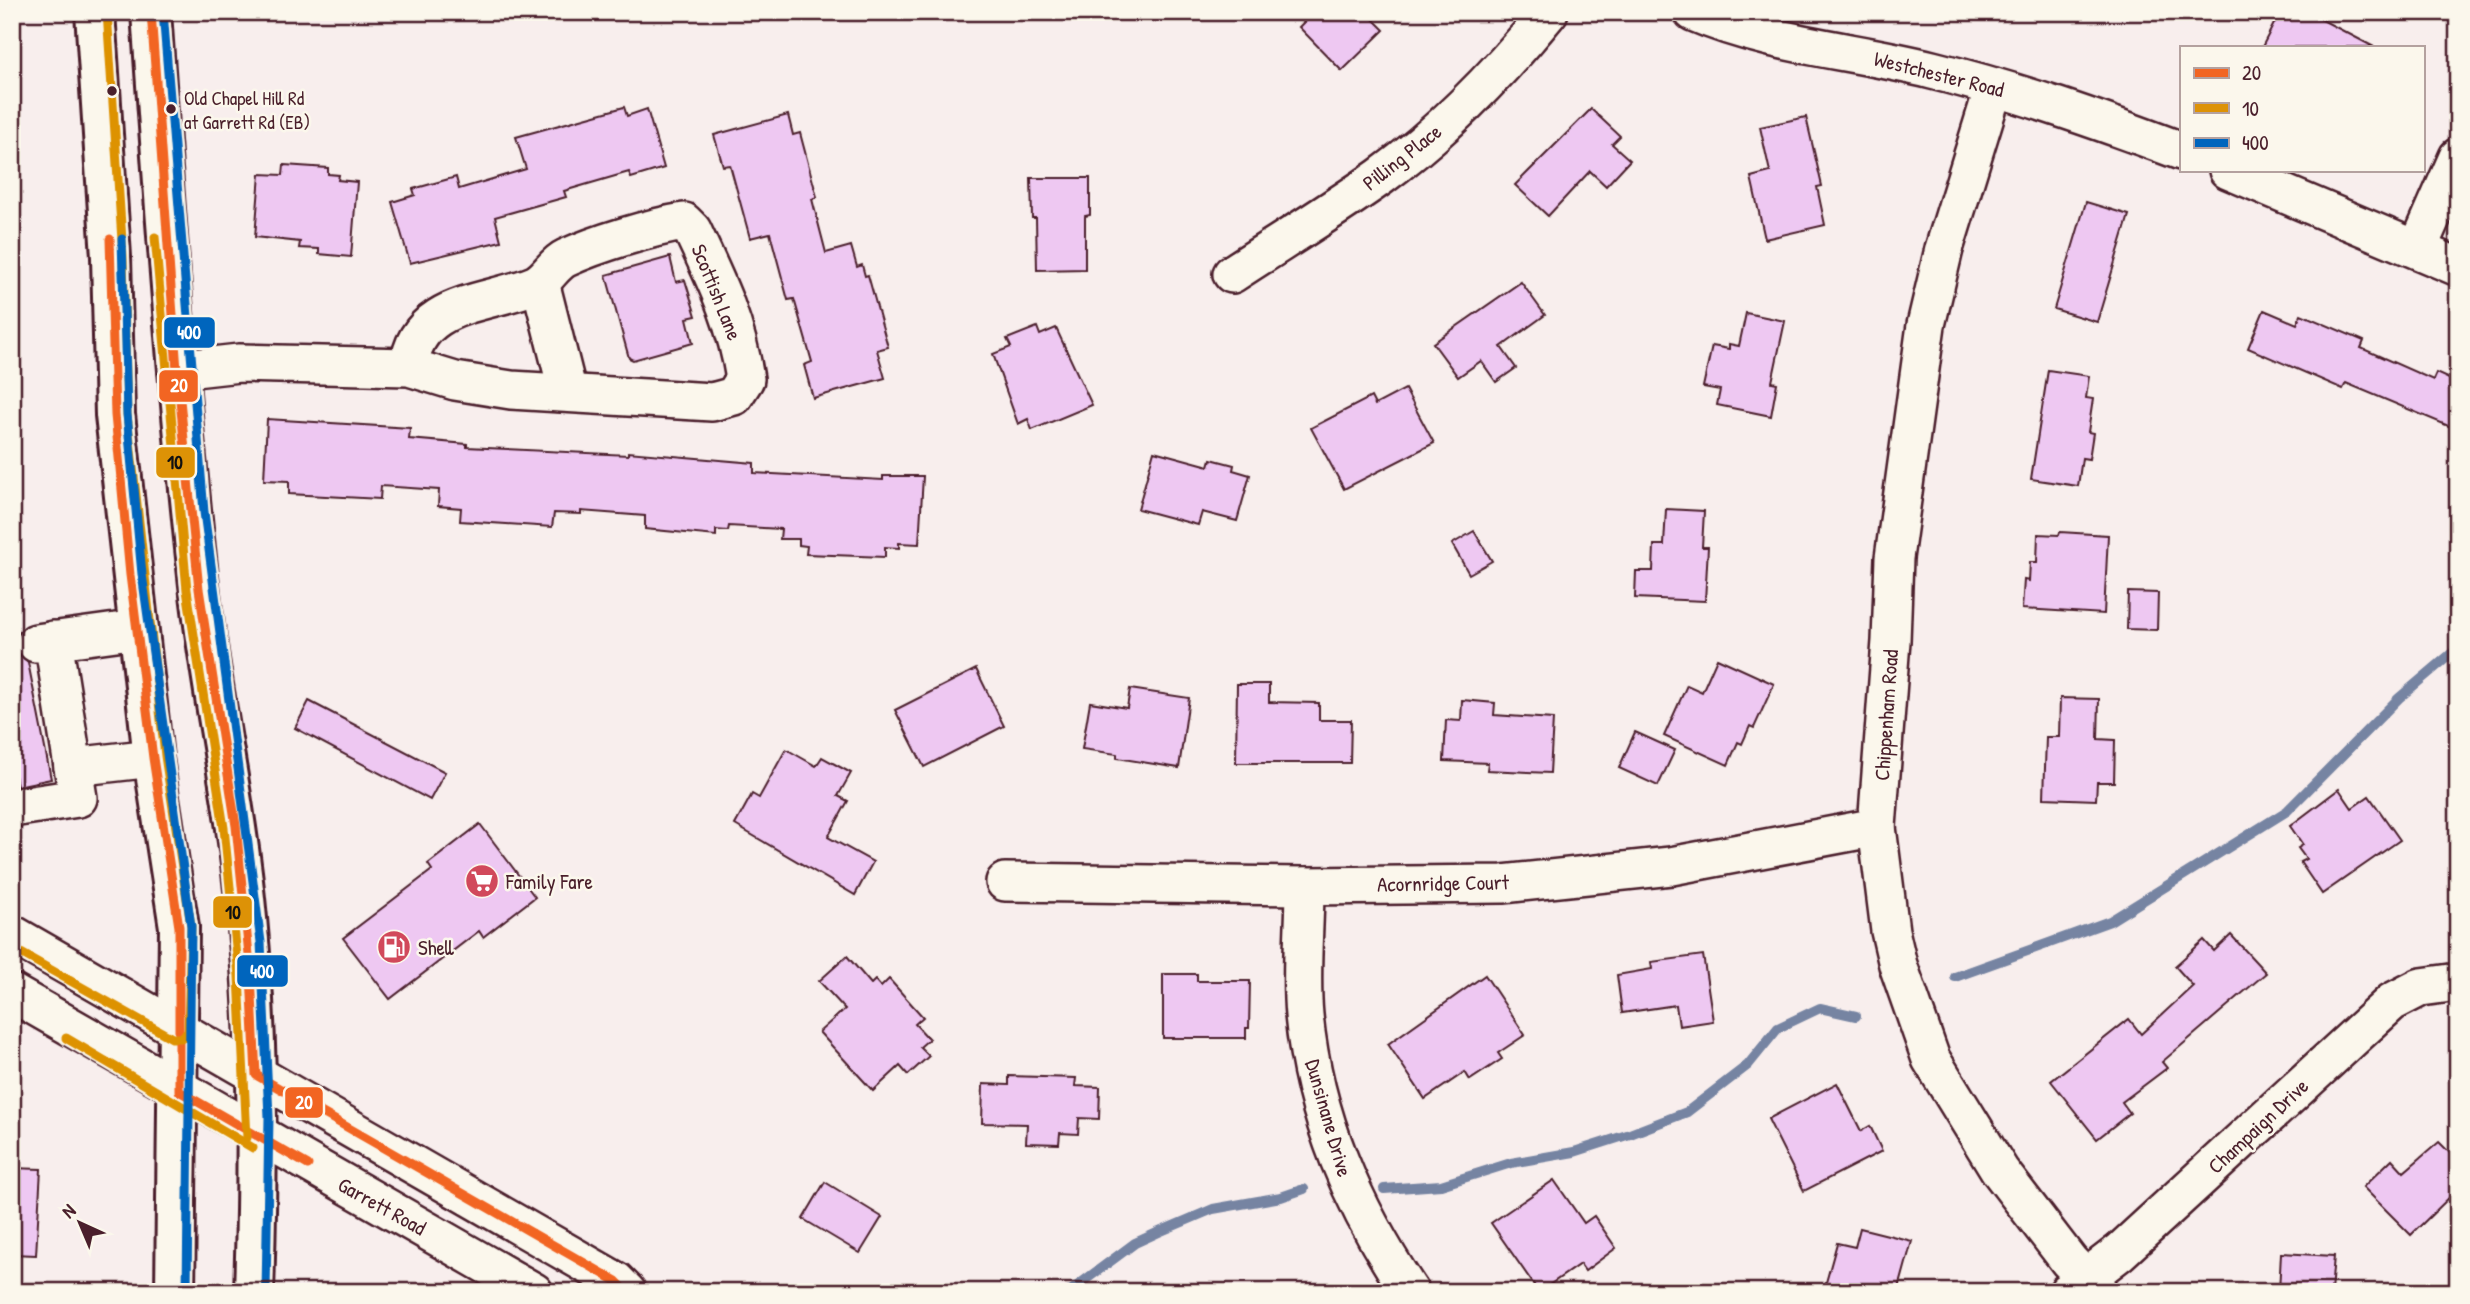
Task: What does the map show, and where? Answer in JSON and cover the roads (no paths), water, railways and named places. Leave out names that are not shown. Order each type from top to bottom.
[{"type":"main road","points":[[95,12],[111,257],[115,415],[153,758],[179,927],[175,1292]]},
{"type":"main road","points":[[151,12],[177,370],[199,589],[236,826],[251,975],[259,1137],[254,1292]]},
{"type":"street","name":"Pilling Place","points":[[1232,274],[1381,177],[1433,134],[1494,76],[1549,12]]},
{"type":"street","name":"Westchester Road","points":[[1693,12],[1734,30],[1876,57],[1994,87],[2077,112],[2180,151]]},
{"type":"street","name":"Chippenham Road","points":[[1994,87],[1944,248],[1926,325],[1894,558],[1890,667],[1877,827],[1890,931],[1898,965],[1931,1059],[2000,1171],[2084,1287]]},
{"type":"street","points":[[2417,248],[2458,157]]},
{"type":"street","points":[[2233,172],[2458,267]]},
{"type":"street","name":"Scottish Lane","points":[[177,370],[259,363],[409,367],[455,381],[488,386],[712,402],[734,396],[744,379],[738,337],[725,299],[692,230],[684,222],[563,259],[540,282],[453,310],[425,327],[415,339],[409,367]]},
{"type":"street","points":[[540,282],[568,393]]},
{"type":"street","points":[[12,808],[78,798],[74,767],[45,641],[138,629]]},
{"type":"street","points":[[74,767],[153,758]]},
{"type":"street","name":"Acornridge Court","points":[[1005,882],[1305,886],[1503,884],[1597,876],[1753,852],[1877,827]]},
{"type":"street","name":"Dunsinane Drive","points":[[1305,886],[1304,1013],[1313,1077],[1330,1138],[1347,1183],[1378,1245],[1410,1292]]},
{"type":"street","points":[[12,934],[616,1281],[627,1292]]},
{"type":"street","name":"Champaign Drive","points":[[2084,1287],[2392,1002],[2421,987],[2458,982]]},
{"type":"street","name":"Garrett Road","points":[[12,993],[259,1137],[534,1292]]},
{"type":"waterway","points":[[1955,977],[2110,921],[2287,811],[2399,698],[2458,648]]},
{"type":"waterway","points":[[1384,1189],[1441,1185],[1511,1163],[1574,1152],[1630,1134],[1687,1112],[1748,1065],[1778,1028],[1820,1008],[1856,1016]]},
{"type":"waterway","points":[[1069,1292],[1135,1243],[1159,1232],[1213,1209],[1281,1197],[1304,1189]]},
{"type":"place","name":"Old Chapel Hill Rd at Garrett Rd (EB)","points":[[171,109]]},
{"type":"place","name":"Family Fare","points":[[482,881]]},
{"type":"place","name":"Shell","points":[[394,947]]}]
